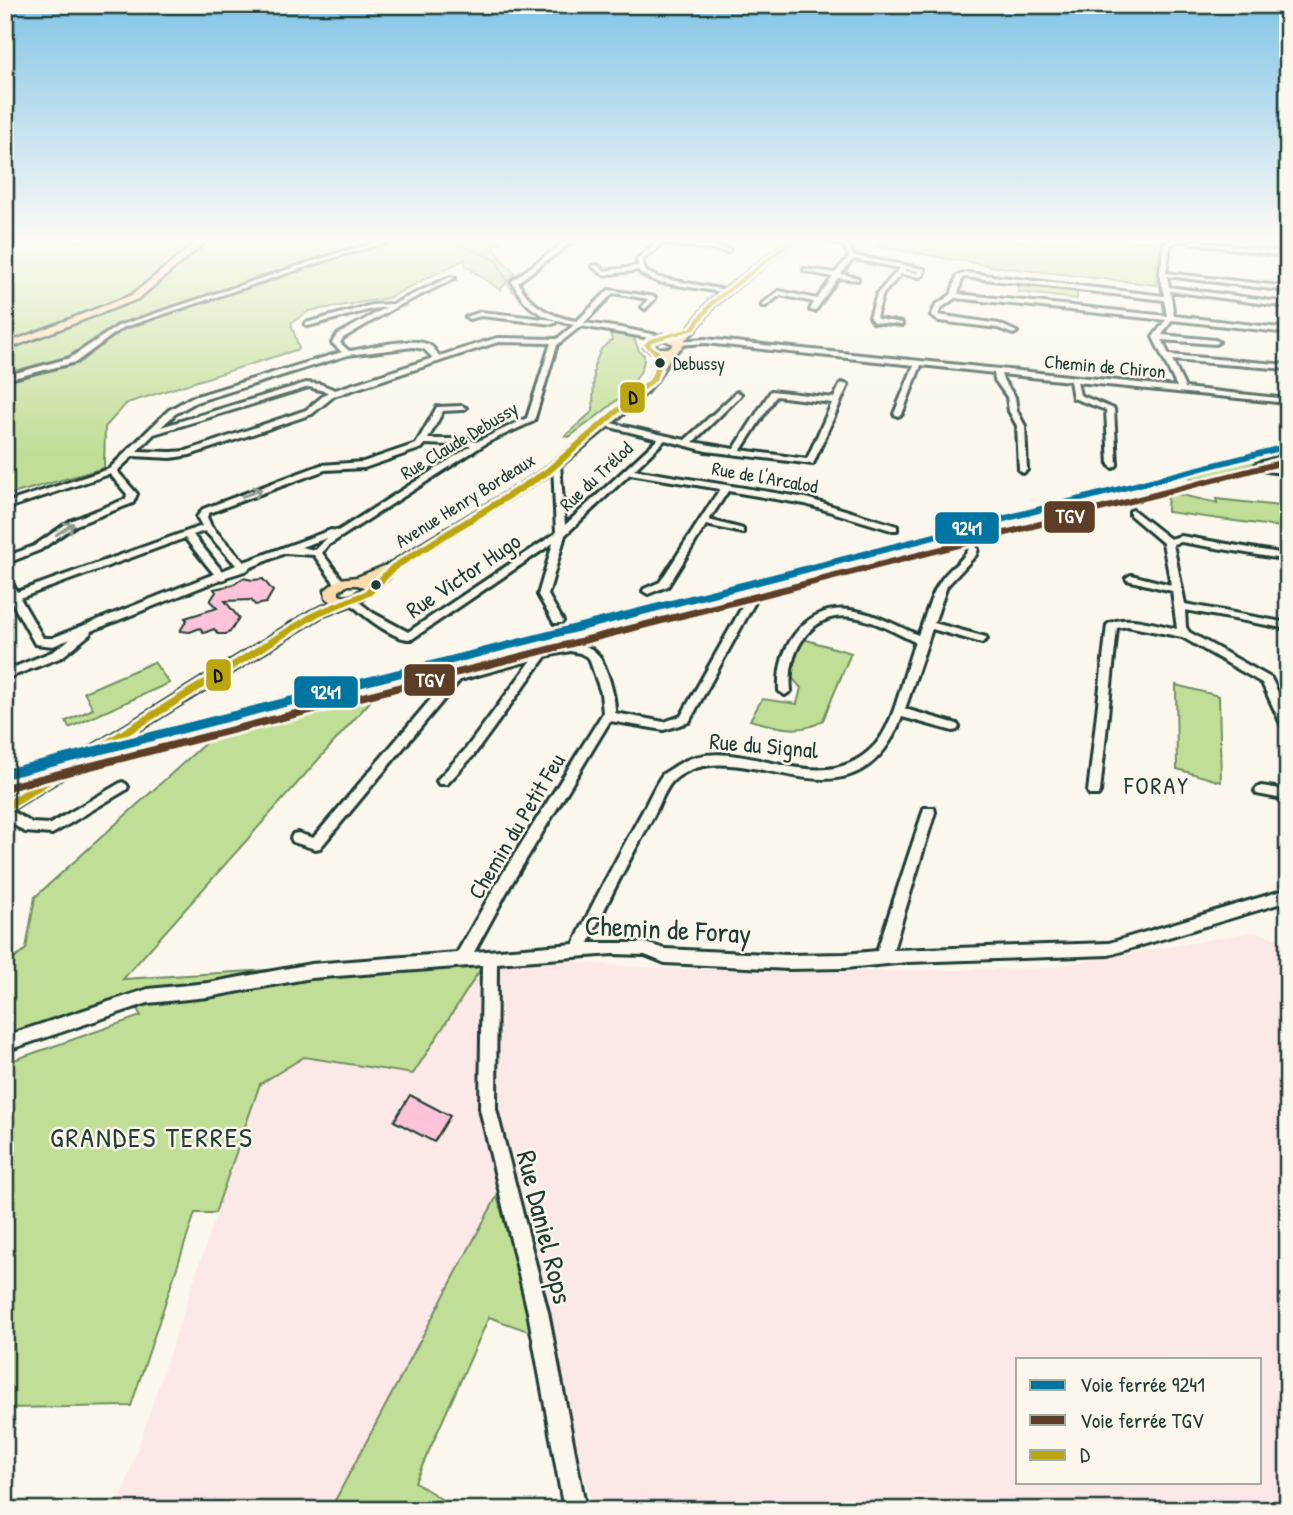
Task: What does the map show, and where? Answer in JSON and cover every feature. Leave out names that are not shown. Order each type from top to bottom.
[{"type":"main road","points":[[5,347],[97,312]]},
{"type":"main road","name":"Avenue Henry Bordeaux","points":[[343,600],[363,597],[364,585],[556,465],[653,380],[660,363],[705,312]]},
{"type":"main road","points":[[660,363],[656,351],[649,347],[657,339],[683,340]]},
{"type":"main road","points":[[657,339],[683,340]]},
{"type":"main road","points":[[656,351],[683,340]]},
{"type":"main road","points":[[5,810],[316,614],[343,600],[332,590],[340,583],[364,585]]},
{"type":"street","points":[[5,378],[74,360],[120,327],[166,312]]},
{"type":"street","points":[[308,324],[320,318],[352,312]]},
{"type":"street","points":[[347,353],[338,346],[336,340],[384,312]]},
{"type":"street","points":[[540,312],[577,323]]},
{"type":"street","name":"Rue Claude Debussy","points":[[284,550],[317,553],[347,526],[477,445],[531,419],[557,341],[571,332],[589,312]]},
{"type":"street","points":[[875,312],[873,317],[876,321],[900,324]]},
{"type":"street","points":[[925,312],[934,313],[939,319],[999,326],[1013,332]]},
{"type":"street","points":[[1090,312],[1171,317],[1288,331]]},
{"type":"street","points":[[1170,312],[1171,317]]},
{"type":"street","points":[[470,317],[481,314],[577,323],[657,339]]},
{"type":"street","points":[[1171,317],[1157,337],[1182,389]]},
{"type":"street","points":[[1157,337],[1215,342]]},
{"type":"street","points":[[132,453],[187,453],[309,412],[331,394],[504,339],[557,341]]},
{"type":"street","name":"Chemin de Chiron","points":[[683,340],[1288,401]]},
{"type":"street","points":[[5,506],[112,471],[184,404],[347,353],[373,352],[415,344],[427,346],[438,359]]},
{"type":"street","points":[[1166,358],[1288,367]]},
{"type":"street","points":[[898,414],[918,363]]},
{"type":"street","points":[[997,371],[999,380],[1011,397],[1013,411],[1021,426],[1023,470]]},
{"type":"street","points":[[1073,379],[1076,396],[1110,410],[1113,465]]},
{"type":"street","points":[[151,433],[309,385],[326,388],[331,394]]},
{"type":"street","points":[[605,424],[685,444],[810,463],[844,386]]},
{"type":"street","points":[[736,452],[774,393],[837,401]]},
{"type":"street","points":[[685,444],[737,394]]},
{"type":"street","points":[[244,568],[207,527],[203,513],[324,467],[372,463],[419,446],[440,409],[462,408]]},
{"type":"street","name":"Rue du Trélod","points":[[558,621],[543,595],[561,534],[663,438]]},
{"type":"street","points":[[424,441],[468,442],[477,445]]},
{"type":"street","points":[[1288,455],[1260,464],[1263,468],[1288,471]]},
{"type":"street","points":[[556,465],[561,534]]},
{"type":"street","points":[[5,561],[37,548],[73,523],[130,501],[132,494],[112,471]]},
{"type":"street","name":"Rue de l'Arcalod","points":[[626,471],[806,500],[894,528]]},
{"type":"street","points":[[648,591],[664,584],[726,487]]},
{"type":"street","points":[[1133,513],[1168,542],[1180,606],[1181,627],[1185,634]]},
{"type":"street","points":[[704,522],[740,531]]},
{"type":"street","name":"Rue Claude Debussy","points":[[15,597],[39,640],[53,642],[347,526]]},
{"type":"street","points":[[5,580],[15,597],[207,527]]},
{"type":"street","points":[[187,534],[221,577]]},
{"type":"street","name":"Rue Victor Hugo","points":[[343,600],[408,637],[561,534]]},
{"type":"street","points":[[1168,542],[1181,539],[1282,556]]},
{"type":"street","name":"Rue du Signal","points":[[579,950],[600,902],[668,777],[674,771],[695,762],[721,760],[798,774],[840,772],[858,765],[878,749],[897,711],[945,581],[967,563],[973,549]]},
{"type":"street","points":[[317,553],[340,583]]},
{"type":"street","points":[[1131,578],[1176,589]]},
{"type":"street","points":[[298,838],[315,844],[326,834],[456,677],[567,647],[581,649],[592,655],[612,706],[607,716],[664,726],[685,719],[750,602]]},
{"type":"street","points":[[1180,606],[1288,626]]},
{"type":"street","points":[[785,691],[783,676],[793,645],[802,631],[818,618],[858,613],[922,641]]},
{"type":"street","points":[[1094,792],[1112,625],[1127,623],[1185,634],[1260,676],[1272,690],[1288,726]]},
{"type":"street","points":[[930,625],[982,639]]},
{"type":"street","name":"Rue Claude Debussy","points":[[5,675],[58,654],[92,628]]},
{"type":"street","points":[[443,781],[470,753],[543,653]]},
{"type":"street","points":[[1272,690],[1288,693]]},
{"type":"street","points":[[897,711],[953,727]]},
{"type":"street","name":"Chemin du Petit Feu","points":[[462,959],[505,882],[607,716]]},
{"type":"street","points":[[5,810],[30,828],[52,829],[122,787]]},
{"type":"street","points":[[1261,791],[1288,795]]},
{"type":"street","points":[[883,957],[929,812]]},
{"type":"street","name":"Chemin de Foray","points":[[5,1044],[148,996],[208,990],[311,971],[490,956],[633,948],[665,956],[788,962],[1109,949],[1288,895]]},
{"type":"street","name":"Rue Daniel Rops","points":[[490,956],[488,1109],[538,1312],[575,1510]]},
{"type":"shaded area","points":[[1288,442],[1288,449],[1256,459],[110,754],[143,733],[1179,472]]},
{"type":"shaded area","points":[[75,750],[34,773],[5,781],[5,767]]},
{"type":"shaded area","points":[[1255,932],[1288,942],[1288,1510],[596,1510],[536,1334],[497,1197],[330,1510],[117,1510],[260,1084],[304,1057],[413,1074],[489,956],[653,968],[849,972],[1047,968]]},
{"type":"green space","points":[[5,312],[308,312],[291,323],[299,349],[127,403],[105,427],[104,468],[5,496]]},
{"type":"green space","points":[[610,333],[633,336],[639,351],[644,355],[642,366],[636,378],[616,401],[569,437],[565,436],[593,411],[594,366],[601,349],[612,340]]},
{"type":"green space","points":[[1288,449],[1288,454],[1195,481],[1189,477]]},
{"type":"green space","points":[[1168,492],[1217,503],[1216,499],[1288,507],[1288,528],[1167,512]]},
{"type":"green space","points":[[803,639],[851,653],[823,720],[815,725],[797,729],[750,720],[762,699],[797,704],[801,688],[789,674]]},
{"type":"green space","points":[[154,662],[169,683],[69,728],[66,721],[93,709],[84,692]]},
{"type":"green space","points":[[453,664],[459,677],[375,696],[123,979],[489,956],[413,1074],[304,1057],[260,1084],[215,1213],[195,1213],[131,1406],[5,1408],[5,1063],[141,1016],[130,996],[5,1038],[5,967],[26,949],[35,897],[211,738],[234,732],[253,715]]},
{"type":"green space","points":[[1176,685],[1219,696],[1221,782],[1177,769]]},
{"type":"green space","points":[[497,1196],[536,1334],[489,1317],[415,1482],[458,1510],[330,1510]]},
{"type":"building","points":[[243,578],[263,579],[273,591],[266,603],[255,605],[251,600],[225,601],[239,618],[226,634],[218,634],[214,629],[204,633],[200,628],[190,632],[180,631],[187,620],[185,618],[217,608],[210,601],[216,592],[214,589],[233,585]]},
{"type":"building","points":[[410,1095],[450,1116],[434,1142],[394,1121]]},
{"type":"rail line","name":"9241","points":[[5,774],[1288,446]]},
{"type":"rail line","name":"TGV","points":[[8,788],[1288,461]]},
{"type":"transit line","name":"D","points":[[5,808],[316,614],[368,593],[394,567],[547,472],[653,380],[660,363],[656,351],[647,345],[650,341],[692,329],[705,312]]},
{"type":"place","name":"Debussy","points":[[660,363]]},
{"type":"district","name":"FORAY","points":[[1157,785]]},
{"type":"district","name":"GRANDES TERRES","points":[[152,1137]]}]
